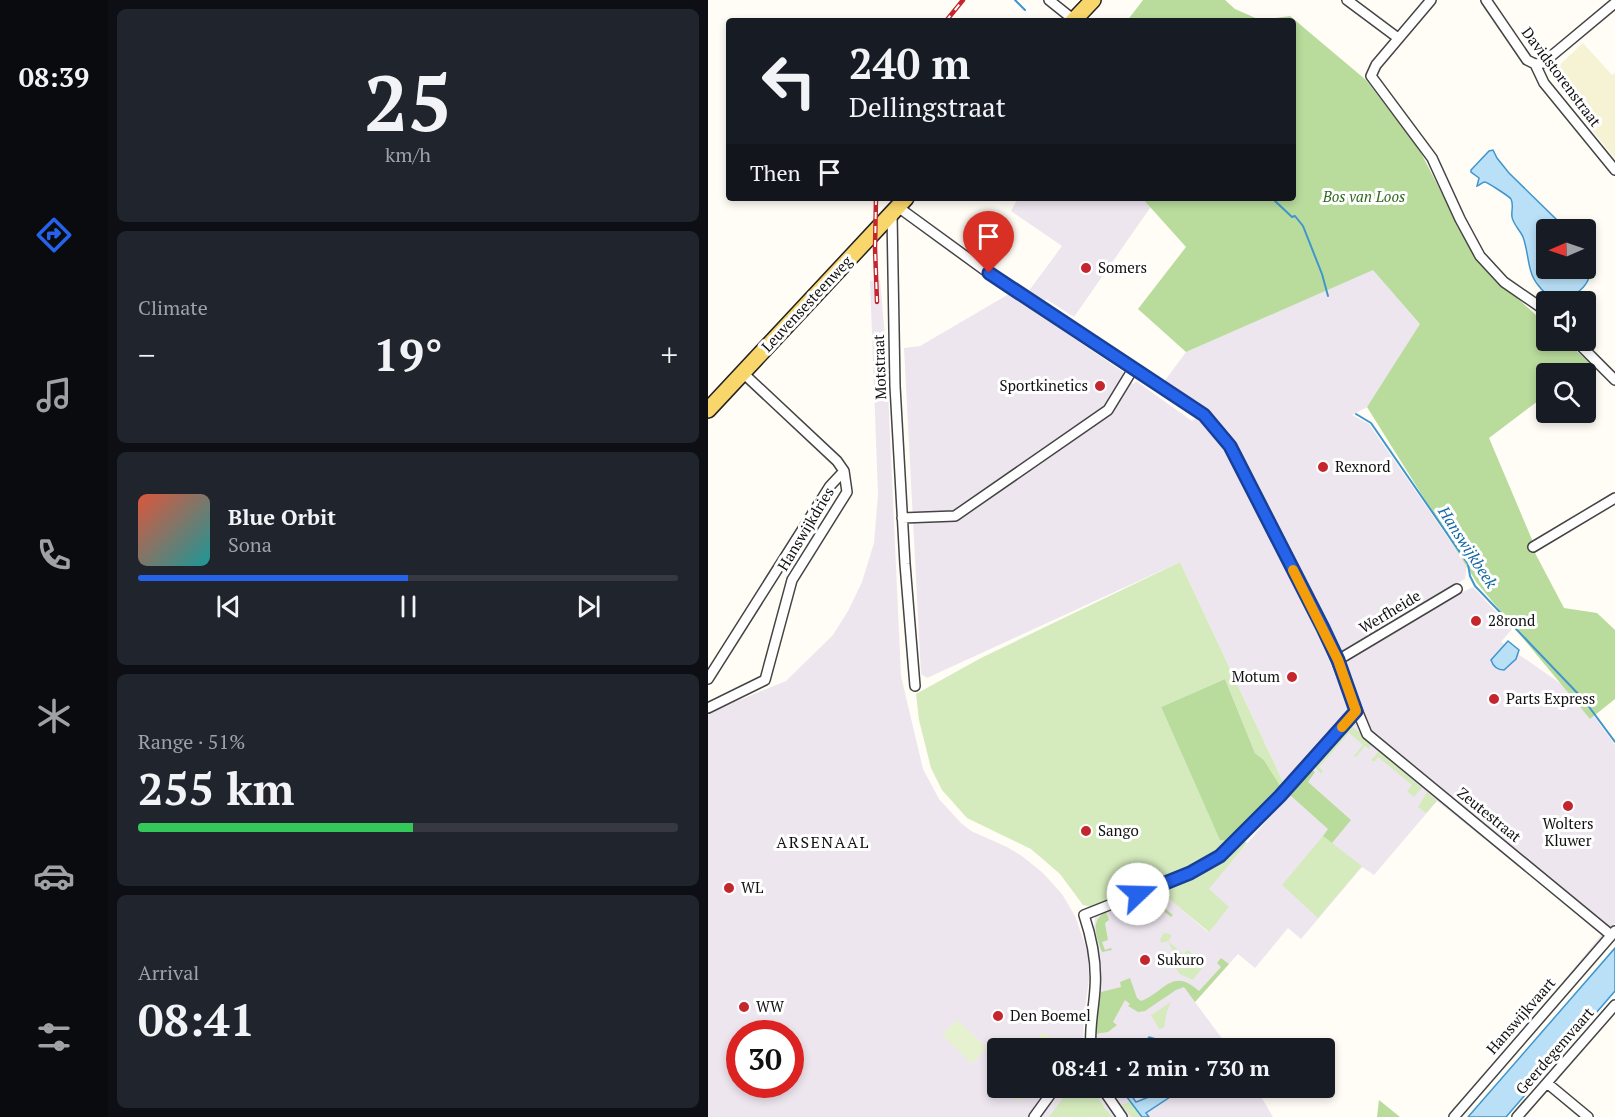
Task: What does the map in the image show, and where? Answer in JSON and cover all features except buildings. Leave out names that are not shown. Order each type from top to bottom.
[{"type":"main road","points":[[1077,18],[1093,0]]},
{"type":"main road","name":"Leuvensesteenweg","points":[[708,410],[899,206]]},
{"type":"street","points":[[1049,0],[1070,18]]},
{"type":"street","points":[[1347,0],[1398,38]]},
{"type":"street","points":[[1431,0],[1376,65],[1371,72],[1373,79],[1432,158],[1480,256],[1504,282],[1536,304]]},
{"type":"street","name":"Davidstorenstraat","points":[[1486,0],[1527,60],[1535,64],[1544,83],[1615,170]]},
{"type":"street","points":[[1535,64],[1544,63],[1615,3]]},
{"type":"street","name":"Zeutestraat","points":[[899,206],[1005,285],[1204,415],[1230,446],[1323,628],[1367,734],[1613,933]]},
{"type":"street","name":"Motstraat","points":[[899,206],[895,386],[915,686]]},
{"type":"street","points":[[1586,351],[1615,380]]},
{"type":"street","points":[[902,518],[955,516],[1108,410],[1133,369]]},
{"type":"street","points":[[743,373],[837,461],[844,471]]},
{"type":"street","name":"Hanswijkdries","points":[[708,679],[830,486],[844,471]]},
{"type":"street","name":"Hanswijkdries","points":[[708,708],[765,680],[792,580],[847,492],[844,471]]},
{"type":"street","points":[[1533,547],[1615,498]]},
{"type":"street","name":"Werfheide","points":[[1338,660],[1457,589]]},
{"type":"street","points":[[1090,1038],[1095,988],[1095,959],[1091,935],[1084,915],[1190,873],[1220,856],[1280,796],[1356,711]]},
{"type":"street","name":"Hanswijkvaart","points":[[1454,1117],[1613,933]]},
{"type":"street","name":"Geerdegemvaart","points":[[1517,1117],[1615,1005]]},
{"type":"street","points":[[1547,1083],[1588,1117]]},
{"type":"street","points":[[1034,1117],[1048,1098]]},
{"type":"street","points":[[1109,1098],[1122,1117]]},
{"type":"shaded area","points":[[1583,43],[1612,75],[1615,73],[1615,159],[1549,75]]},
{"type":"shaded area","points":[[1016,201],[1155,201],[1074,317],[1046,299],[1037,313],[1123,372],[1124,377],[1133,384],[1136,381],[1192,421],[1203,413],[1163,383],[1186,352],[1373,269],[1421,324],[1367,407],[1352,415],[1369,424],[1467,565],[1465,579],[1440,592],[1446,600],[1473,587],[1512,629],[1501,642],[1567,688],[1586,705],[1615,745],[1615,923],[1526,1027],[1602,934],[1437,801],[1374,875],[1362,867],[1301,939],[1288,928],[1255,968],[1238,954],[1195,1002],[1222,1038],[1092,1038],[1094,1036],[1093,934],[1095,917],[1102,911],[1171,885],[1170,900],[1208,932],[1208,889],[1294,787],[1284,784],[1180,562],[927,678],[921,674],[904,348],[920,346],[1009,294],[1028,292],[1062,246],[1011,211]]},
{"type":"shaded area","points":[[880,280],[886,348],[901,676],[923,769],[939,799],[961,823],[971,831],[1022,856],[1043,873],[1062,894],[1075,916],[1088,953],[1089,979],[1083,1038],[987,1038],[987,1098],[1262,1098],[1273,1117],[708,1117],[708,713],[786,681],[833,635],[862,582],[874,543],[878,494],[870,281]]},
{"type":"green space","name":"Bos van Loos","points":[[1143,0],[1225,0],[1235,9],[1255,18],[1129,18]]},
{"type":"green space","name":"Bos van Loos","points":[[1296,21],[1366,80],[1419,149],[1472,252],[1486,270],[1536,315],[1536,351],[1576,351],[1590,363],[1536,363],[1536,403],[1489,438],[1536,549],[1534,551],[1564,608],[1597,613],[1615,630],[1615,699],[1590,719],[1477,583],[1367,407],[1420,324],[1373,270],[1186,352],[1138,309],[1186,247],[1145,201],[1296,201]]},
{"type":"green space","points":[[1180,562],[1284,784],[1281,787],[1264,760],[1255,753],[1225,679],[1161,707],[1220,839],[1230,841],[1211,858],[1193,868],[1092,907],[1083,905],[1060,874],[1031,849],[967,818],[942,790],[931,768],[919,720],[916,694],[981,658]]},
{"type":"green space","points":[[1225,679],[1255,753],[1264,760],[1281,787],[1230,841],[1220,840],[1161,707]]},
{"type":"green space","points":[[1346,727],[1353,727],[1372,744],[1369,749],[1365,746],[1357,756],[1353,757],[1363,745],[1349,733],[1319,767],[1323,771],[1321,774],[1313,765]]},
{"type":"green space","points":[[1379,751],[1422,788],[1414,797],[1407,791],[1412,785],[1378,757],[1374,762],[1371,760]]},
{"type":"green space","points":[[1309,768],[1315,772],[1308,782],[1351,820],[1332,843],[1323,836],[1328,829],[1290,795]]},
{"type":"green space","points":[[1427,792],[1437,801],[1426,813],[1418,807]]},
{"type":"green space","points":[[1323,836],[1362,866],[1318,918],[1282,885]]},
{"type":"green space","points":[[1243,840],[1247,843],[1209,889],[1229,907],[1209,932],[1170,900],[1169,889],[1171,885],[1213,868]]},
{"type":"green space","points":[[1143,898],[1152,898],[1173,915],[1171,917],[1160,908],[1156,912],[1152,906],[1146,906]]},
{"type":"green space","points":[[1106,912],[1109,920],[1105,923],[1108,940],[1102,942],[1105,950],[1111,948],[1112,950],[1102,952],[1096,924],[1101,915]]},
{"type":"green space","points":[[1164,933],[1172,936],[1168,941],[1161,943],[1160,939]]},
{"type":"green space","points":[[1168,941],[1183,954],[1188,950],[1199,959],[1197,962],[1203,967],[1193,980],[1180,974],[1172,963],[1177,960]]},
{"type":"green space","points":[[1221,958],[1229,964],[1195,1002],[1184,987],[1145,1011],[1138,1012],[1128,1006],[1130,1004],[1125,1000],[1113,1022],[1117,1025],[1108,1032],[1095,1034],[1101,992],[1121,987],[1120,982],[1130,978],[1137,998],[1141,1001],[1175,981],[1190,984],[1199,991],[1221,967],[1217,963]]},
{"type":"green space","points":[[1171,1002],[1164,1028],[1159,1029],[1151,1015]]},
{"type":"green space","points":[[957,1020],[987,1048],[972,1064],[942,1035]]},
{"type":"green space","points":[[1044,1032],[1050,1038],[1038,1038]]},
{"type":"green space","points":[[1063,1098],[1099,1098],[1112,1117],[1049,1117]]},
{"type":"green space","points":[[1379,1100],[1400,1117],[1377,1117]]},
{"type":"green space","points":[[1130,1102],[1142,1117],[1132,1117],[1121,1105]]},
{"type":"water","points":[[1493,150],[1509,173],[1556,219],[1536,219],[1536,279],[1588,279],[1581,290],[1544,291],[1534,280],[1523,237],[1513,220],[1511,199],[1485,182],[1477,186],[1479,178],[1471,172],[1489,151]]},
{"type":"water","points":[[1508,641],[1519,650],[1516,659],[1504,670],[1499,669],[1491,660]]},
{"type":"water","points":[[1615,948],[1615,991],[1506,1117],[1468,1117]]},
{"type":"water","points":[[1128,1098],[1133,1098],[1136,1102],[1146,1098],[1168,1098],[1146,1113],[1149,1117],[1142,1117]]},
{"type":"waterway","name":"Hanswijkbeek","points":[[1015,0],[1025,10]]},
{"type":"waterway","name":"Hanswijkbeek","points":[[1275,201],[1292,217],[1295,216],[1303,226],[1328,296]]},
{"type":"waterway","name":"Hanswijkbeek","points":[[1356,414],[1371,423],[1468,564],[1475,586],[1584,700],[1615,742]]},
{"type":"railway","points":[[948,18],[963,0]]},
{"type":"railway","points":[[876,201],[877,302]]},
{"type":"slow traffic","points":[[1293,570],[1338,660],[1356,711],[1342,727]]},
{"type":"place","name":"Somers","points":[[1086,268]]},
{"type":"place","name":"Sportkinetics","points":[[1100,386]]},
{"type":"place","name":"Rexnord","points":[[1323,467]]},
{"type":"place","name":"28rond","points":[[1476,621]]},
{"type":"place","name":"Motum","points":[[1292,677]]},
{"type":"place","name":"Parts Express","points":[[1494,699]]},
{"type":"place","name":"Wolters Kluwer","points":[[1568,806]]},
{"type":"place","name":"Sango","points":[[1086,831]]},
{"type":"place","name":"WL","points":[[729,888]]},
{"type":"place","name":"Sukuro","points":[[1145,960]]},
{"type":"place","name":"WW","points":[[744,1007]]},
{"type":"place","name":"Den Boemel","points":[[998,1016]]},
{"type":"district","name":"ARSENAAL","points":[[823,842]]},
{"type":"route","points":[[989,273],[1204,415],[1230,446],[1323,628],[1338,660],[1356,711],[1280,796],[1220,856],[1204,867],[1138,894]]}]
